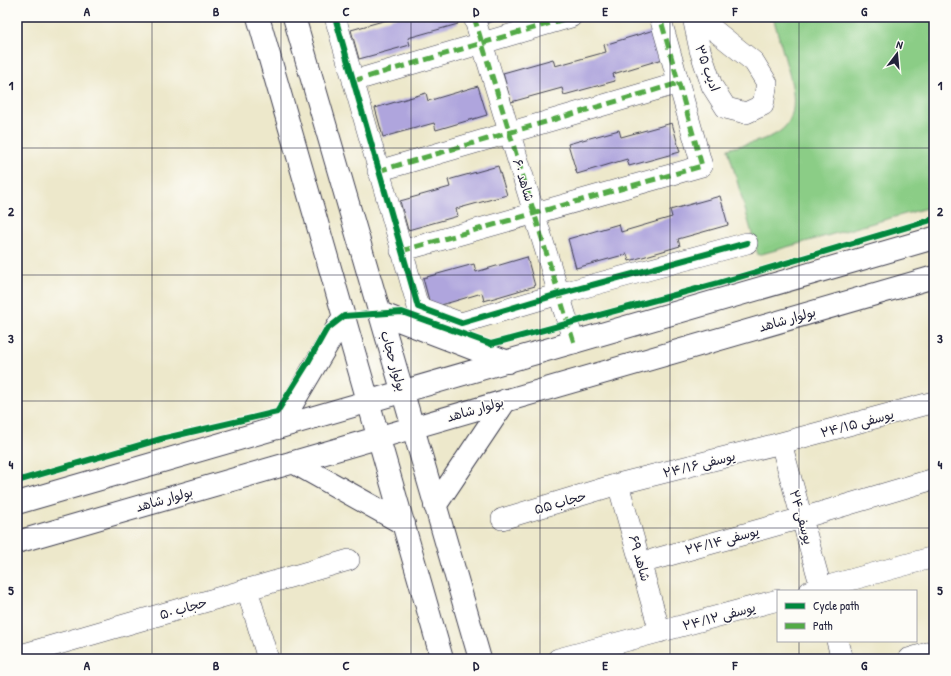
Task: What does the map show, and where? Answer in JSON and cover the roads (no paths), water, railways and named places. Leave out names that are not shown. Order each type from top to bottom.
[{"type":"main road","points":[[258,17],[442,659]]},
{"type":"main road","name":"بولوار حجاب","points":[[294,17],[480,659]]},
{"type":"main road","points":[[17,503],[934,238]]},
{"type":"main road","name":"بولوار شاهد","points":[[17,542],[934,277]]},
{"type":"main road","points":[[380,313],[508,362]]},
{"type":"main road","points":[[278,428],[344,316]]},
{"type":"main road","points":[[436,506],[506,400]]},
{"type":"main road","points":[[293,462],[404,524]]},
{"type":"street","points":[[335,17],[418,307],[461,323],[559,294],[747,243]]},
{"type":"street","name":"شاهد ۶۰","points":[[474,17],[574,343]]},
{"type":"street","points":[[353,81],[571,17]]},
{"type":"street","points":[[401,251],[702,166],[660,17]]},
{"type":"street","name":"ادیب ۳۵","points":[[693,17],[700,50],[712,86],[726,108],[746,113],[763,105],[767,83],[754,62],[714,30],[705,17]]},
{"type":"street","points":[[378,171],[679,83]]},
{"type":"street","name":"یوسفی ۲۴/۱۵","points":[[781,443],[934,402]]},
{"type":"street","name":"یوسفی ۲۴/۱۶","points":[[618,484],[781,443]]},
{"type":"street","name":"یوسفی ۲۴","points":[[781,443],[802,518],[818,590]]},
{"type":"street","name":"یوسفی ۲۴/۱۴","points":[[641,562],[802,518],[934,479]]},
{"type":"street","name":"حجاب ۵۵","points":[[502,518],[618,484]]},
{"type":"street","name":"شاهد ۶۹","points":[[618,484],[660,632]]},
{"type":"street","points":[[818,590],[934,557]]},
{"type":"street","name":"حجاب ۵۰","points":[[17,656],[349,560]]},
{"type":"street","points":[[247,589],[268,659]]},
{"type":"street","name":"یوسفی ۲۴/۱۲","points":[[558,659],[777,600]]},
{"type":"street","points":[[837,642],[842,659]]},
{"type":"street","points":[[908,659],[934,651]]}]
